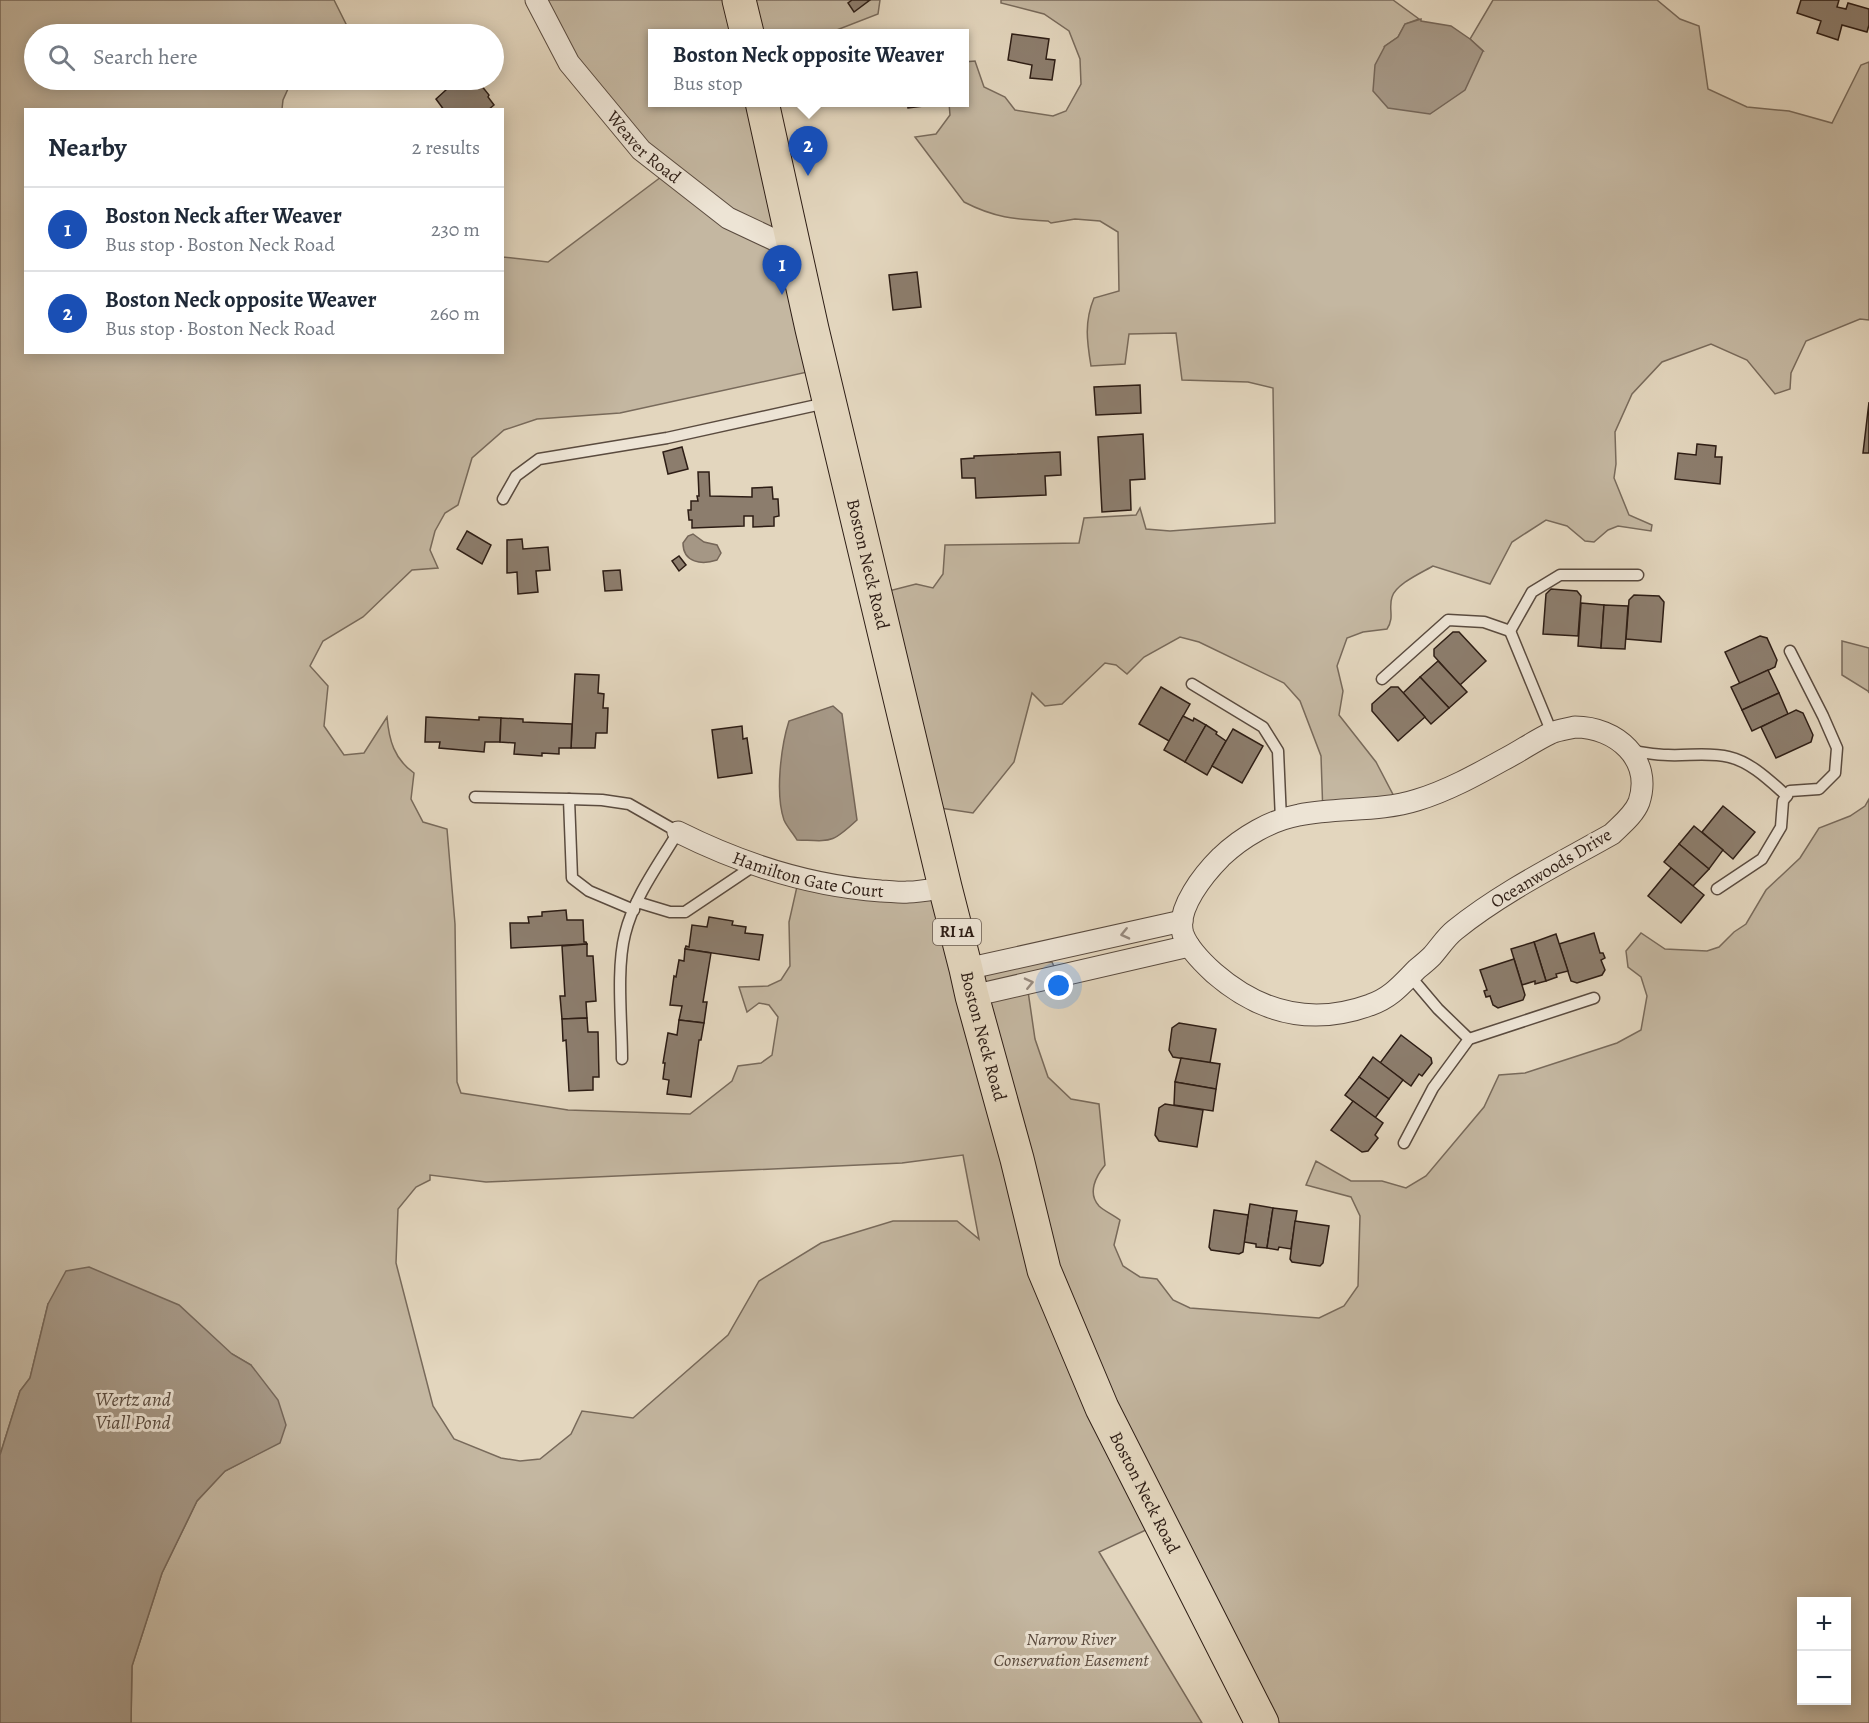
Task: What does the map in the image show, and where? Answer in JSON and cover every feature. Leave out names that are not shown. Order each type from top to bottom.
[{"type":"main road","points":[[739,0],[746,29]]},
{"type":"main road","name":"Boston Neck Road","points":[[763,107],[830,403],[945,887],[1044,1270],[1102,1408],[1262,1723]]},
{"type":"street","name":"Weaver Road","points":[[536,0],[569,63],[641,150],[728,218],[796,250]]},
{"type":"street","points":[[969,983],[1051,951],[1182,921],[1191,896],[1206,872],[1241,841],[1281,820],[1299,815],[1376,808],[1419,800],[1460,782],[1552,733],[1575,727],[1612,735],[1630,751]]},
{"type":"street","name":"Oceanwoods Drive","points":[[1182,921],[1183,933],[1189,945],[1207,967],[1226,983],[1262,1005],[1297,1014],[1324,1016],[1371,1005],[1398,990],[1431,957],[1451,932],[1476,913],[1612,834],[1628,819],[1638,804],[1642,782],[1636,760],[1630,751]]},
{"type":"street","name":"Hamilton Gate Court","points":[[678,832],[773,872],[801,878],[861,890],[908,892],[945,887]]},
{"type":"street","points":[[969,983],[1057,976],[1189,945]]},
{"type":"street","points":[[1051,951],[1057,976]]},
{"type":"lane","points":[[503,499],[516,476],[539,459],[667,438],[830,403]]},
{"type":"lane","points":[[1510,631],[1532,592],[1560,575],[1638,575]]},
{"type":"lane","points":[[1382,679],[1448,620],[1484,622],[1510,631],[1552,733]]},
{"type":"lane","points":[[1717,889],[1762,859],[1781,827],[1783,801],[1790,791],[1819,789],[1834,773],[1837,748],[1790,651]]},
{"type":"lane","points":[[1192,684],[1263,727],[1278,751],[1281,820]]},
{"type":"lane","points":[[1630,751],[1666,755],[1702,754],[1730,757],[1766,776],[1787,796]]},
{"type":"lane","points":[[475,797],[602,800],[629,804],[678,832],[641,892],[625,934],[621,966],[622,1059]]},
{"type":"lane","points":[[569,799],[572,878],[589,891],[635,906],[685,912],[755,865]]},
{"type":"lane","points":[[1410,976],[1438,1009],[1469,1039]]},
{"type":"lane","points":[[1404,1143],[1432,1088],[1469,1039],[1594,998]]},
{"type":"green space","name":"Narrow River Conservation Easement","points":[[0,0],[334,0],[346,24],[24,24],[24,90],[288,90],[282,108],[24,108],[24,354],[504,354],[504,257],[548,262],[665,174],[639,147],[535,0],[880,0],[878,14],[839,29],[648,29],[648,107],[763,107],[821,369],[620,413],[537,419],[504,430],[472,458],[458,505],[445,513],[435,531],[430,550],[438,568],[412,570],[363,617],[323,641],[310,666],[328,686],[324,726],[344,755],[364,753],[387,717],[389,733],[397,755],[414,773],[411,799],[423,822],[447,829],[455,924],[457,1082],[461,1093],[568,1110],[690,1114],[732,1081],[738,1066],[761,1063],[772,1055],[778,1017],[769,1005],[759,1003],[747,1012],[739,987],[768,986],[781,980],[790,966],[789,922],[798,882],[939,889],[964,979],[1041,962],[1052,962],[1056,971],[1028,991],[1035,1039],[1048,1077],[1071,1099],[1099,1104],[1105,1165],[1096,1179],[1093,1190],[1095,1201],[1099,1206],[1120,1220],[1114,1245],[1123,1266],[1140,1277],[1157,1279],[1173,1300],[1190,1308],[1319,1318],[1344,1306],[1358,1286],[1360,1216],[1351,1197],[1306,1185],[1316,1161],[1351,1181],[1382,1181],[1406,1188],[1426,1176],[1484,1107],[1499,1075],[1525,1073],[1617,1043],[1641,1030],[1647,996],[1641,977],[1628,967],[1626,951],[1641,933],[1665,949],[1707,951],[1719,947],[1746,924],[1766,890],[1800,858],[1819,828],[1850,816],[1865,806],[1869,799],[1869,1723],[1255,1723],[1150,1528],[1099,1552],[1202,1723],[131,1723],[132,1666],[162,1573],[197,1501],[225,1471],[280,1442],[251,1365],[232,1354],[48,1304],[30,1378],[20,1391],[0,1455]],"holes":[[[963,1155],[979,1239],[957,1221],[893,1221],[821,1243],[759,1281],[728,1335],[633,1418],[582,1411],[571,1434],[540,1459],[520,1461],[501,1458],[454,1439],[433,1406],[396,1263],[398,1209],[416,1187],[430,1180],[430,1175],[486,1182],[902,1163]]]},
{"type":"green space","points":[[1001,0],[1393,0],[1419,19],[1405,24],[1398,37],[1385,46],[1483,51],[1470,39],[1493,0],[1657,0],[1680,19],[1699,26],[1708,89],[1747,107],[1789,111],[1832,123],[1861,65],[1869,62],[1869,320],[1860,319],[1806,341],[1791,373],[1790,389],[1775,394],[1747,360],[1711,344],[1662,362],[1632,394],[1615,432],[1614,478],[1629,515],[1652,525],[1651,531],[1618,526],[1608,530],[1594,542],[1585,541],[1567,526],[1546,520],[1512,542],[1490,584],[1433,566],[1410,579],[1394,592],[1391,601],[1391,621],[1387,629],[1363,632],[1347,638],[1337,666],[1343,691],[1339,715],[1376,762],[1399,806],[1323,816],[1321,756],[1300,701],[1284,683],[1199,642],[1180,637],[1144,657],[1127,674],[1116,665],[1105,663],[1062,704],[1045,706],[1032,693],[1014,762],[973,813],[927,806],[877,594],[916,584],[933,588],[943,574],[945,545],[1079,543],[1084,518],[1136,515],[1140,508],[1146,529],[1170,531],[1275,523],[1273,388],[1248,382],[1182,380],[1176,333],[1129,334],[1125,364],[1091,366],[1088,324],[1094,298],[1119,291],[1118,232],[1100,221],[1075,219],[1051,223],[1005,217],[964,202],[915,137],[936,134],[950,115],[949,107],[969,107],[969,62],[975,61],[984,87],[1005,97],[1015,110],[1053,116],[1066,111],[1081,84],[1080,59],[1069,31],[1044,14],[1001,3]]},
{"type":"green space","points":[[1842,641],[1869,648],[1869,693],[1842,675]]},
{"type":"water","points":[[1421,19],[1421,21],[1451,26],[1483,51],[1465,90],[1430,114],[1388,108],[1373,91],[1375,65],[1385,46],[1398,37],[1405,24]]},
{"type":"water","points":[[693,534],[704,542],[717,545],[721,553],[717,560],[700,562],[686,555],[683,543],[688,536]]},
{"type":"water","points":[[833,706],[842,714],[857,820],[842,833],[830,839],[797,840],[784,820],[781,809],[780,770],[786,731],[789,721]]},
{"type":"water","name":"Wertz and Viall Pond","points":[[89,1267],[179,1305],[232,1354],[251,1365],[278,1400],[286,1425],[280,1443],[225,1471],[197,1501],[162,1573],[132,1666],[131,1723],[0,1723],[0,1455],[20,1391],[30,1378],[48,1304],[66,1271]]},
{"type":"building","points":[[852,0],[870,0],[854,12],[848,3]]},
{"type":"building","points":[[1801,0],[1839,0],[1837,7],[1846,9],[1848,3],[1869,9],[1867,32],[1842,25],[1838,40],[1817,33],[1821,21],[1797,13]]},
{"type":"building","points":[[1012,34],[1049,39],[1046,59],[1055,60],[1052,80],[1030,78],[1032,65],[1008,60]]},
{"type":"building","points":[[446,90],[485,90],[494,105],[490,108],[443,108],[436,99]]},
{"type":"building","points":[[917,272],[921,307],[893,310],[889,275]]},
{"type":"building","points":[[1140,385],[1141,413],[1096,415],[1094,387]]},
{"type":"building","points":[[1869,402],[1869,453],[1863,453]]},
{"type":"building","points":[[1143,434],[1145,479],[1130,480],[1131,510],[1102,512],[1098,437]]},
{"type":"building","points":[[1697,444],[1716,446],[1715,457],[1722,457],[1720,484],[1675,479],[1678,453],[1696,455]]},
{"type":"building","points":[[682,447],[688,469],[668,474],[663,452]]},
{"type":"building","points":[[1060,452],[1061,475],[1045,476],[1046,495],[976,498],[975,478],[962,478],[961,459],[974,458],[974,456]]},
{"type":"building","points":[[698,472],[709,472],[710,496],[752,497],[752,488],[772,487],[773,499],[778,499],[779,516],[774,517],[774,526],[753,527],[753,516],[744,516],[744,526],[692,528],[688,510],[691,510],[691,501],[698,501]]},
{"type":"building","points":[[467,531],[491,545],[482,564],[457,549]]},
{"type":"building","points":[[522,539],[523,549],[548,547],[550,570],[536,571],[538,592],[518,594],[517,572],[507,573],[507,540]]},
{"type":"building","points":[[679,556],[686,565],[679,571],[672,561]]},
{"type":"building","points":[[620,570],[622,590],[605,591],[603,571]]},
{"type":"building","points":[[1551,589],[1577,591],[1581,596],[1578,636],[1543,634],[1546,594]]},
{"type":"building","points":[[1634,595],[1659,596],[1664,602],[1661,642],[1626,639],[1629,600]]},
{"type":"building","points":[[1581,603],[1604,605],[1601,648],[1578,646]]},
{"type":"building","points":[[1604,605],[1628,606],[1625,649],[1601,648]]},
{"type":"building","points":[[1453,632],[1459,632],[1486,661],[1460,685],[1434,656],[1434,649]]},
{"type":"building","points":[[1760,636],[1767,638],[1777,660],[1775,667],[1740,684],[1725,652]]},
{"type":"building","points":[[1438,661],[1467,692],[1449,708],[1420,677]]},
{"type":"building","points":[[1768,670],[1779,693],[1742,710],[1731,687]]},
{"type":"building","points":[[575,674],[599,675],[598,693],[604,694],[603,708],[608,708],[607,733],[596,733],[595,748],[571,748]]},
{"type":"building","points":[[1420,677],[1449,708],[1431,724],[1403,693]]},
{"type":"building","points":[[1161,687],[1190,704],[1169,741],[1139,724]]},
{"type":"building","points":[[1391,687],[1398,687],[1425,717],[1398,741],[1372,711],[1372,704]]},
{"type":"building","points":[[1779,693],[1788,714],[1752,731],[1742,710]]},
{"type":"building","points":[[1796,710],[1803,713],[1813,735],[1811,742],[1776,758],[1761,727]]},
{"type":"building","points":[[1183,716],[1193,721],[1194,718],[1206,725],[1185,762],[1164,750]]},
{"type":"building","points":[[426,717],[479,720],[479,717],[501,718],[500,742],[485,742],[484,752],[439,748],[440,742],[425,742]]},
{"type":"building","points":[[501,718],[523,719],[523,722],[572,724],[571,748],[559,748],[559,754],[542,753],[542,756],[514,754],[515,743],[500,742]]},
{"type":"building","points":[[1206,725],[1226,741],[1207,775],[1185,762]]},
{"type":"building","points":[[742,726],[743,739],[747,738],[752,773],[718,778],[712,730]]},
{"type":"building","points":[[1233,729],[1263,746],[1242,783],[1212,766]]},
{"type":"building","points":[[1723,806],[1755,832],[1733,859],[1702,832]]},
{"type":"building","points":[[1694,826],[1723,850],[1709,869],[1679,844]]},
{"type":"building","points":[[1679,844],[1709,869],[1693,886],[1664,862]]},
{"type":"building","points":[[1671,868],[1704,895],[1681,923],[1648,896]]},
{"type":"building","points":[[566,910],[567,920],[583,920],[584,942],[587,944],[511,948],[510,923],[529,923],[528,917],[542,916],[542,912]]},
{"type":"building","points":[[709,917],[733,921],[732,925],[746,927],[745,933],[763,935],[759,960],[685,949],[686,946],[689,947],[692,925],[707,927]]},
{"type":"building","points":[[1594,933],[1600,953],[1603,953],[1605,958],[1601,960],[1605,970],[1602,975],[1577,983],[1571,981],[1559,944]]},
{"type":"building","points":[[1556,934],[1568,971],[1556,974],[1557,977],[1546,981],[1534,942]]},
{"type":"building","points":[[1534,942],[1546,981],[1535,984],[1535,981],[1522,985],[1511,949]]},
{"type":"building","points":[[587,944],[587,956],[593,956],[596,1001],[586,1002],[587,1018],[562,1019],[560,996],[565,996],[562,946]]},
{"type":"building","points":[[685,949],[711,953],[703,1002],[707,1002],[704,1023],[679,1020],[682,1006],[670,1005],[674,976],[676,977],[679,960],[684,961]]},
{"type":"building","points":[[1514,959],[1525,995],[1523,1000],[1498,1008],[1493,1005],[1490,996],[1486,997],[1484,991],[1487,990],[1480,970]]},
{"type":"building","points":[[587,1018],[588,1032],[598,1032],[599,1077],[593,1077],[593,1090],[569,1091],[566,1040],[563,1041],[562,1019]]},
{"type":"building","points":[[679,1020],[704,1023],[701,1040],[699,1040],[691,1097],[667,1094],[669,1080],[663,1079],[668,1033],[677,1035]]},
{"type":"building","points":[[1179,1023],[1216,1029],[1210,1063],[1173,1057],[1169,1050],[1172,1028]]},
{"type":"building","points":[[1401,1035],[1431,1058],[1432,1063],[1422,1076],[1419,1074],[1411,1086],[1380,1063]]},
{"type":"building","points":[[1373,1057],[1403,1080],[1389,1099],[1359,1077]]},
{"type":"building","points":[[1181,1058],[1220,1064],[1216,1089],[1175,1082]]},
{"type":"building","points":[[1359,1077],[1389,1099],[1375,1118],[1345,1095]]},
{"type":"building","points":[[1175,1082],[1216,1089],[1213,1111],[1174,1105]]},
{"type":"building","points":[[1353,1101],[1383,1123],[1375,1135],[1378,1138],[1368,1151],[1362,1152],[1331,1130]]},
{"type":"building","points":[[1165,1104],[1203,1110],[1197,1147],[1159,1141],[1155,1135],[1159,1108]]},
{"type":"building","points":[[1250,1204],[1273,1208],[1267,1248],[1256,1247],[1256,1244],[1244,1242]]},
{"type":"building","points":[[1273,1208],[1297,1211],[1291,1249],[1267,1248]]},
{"type":"building","points":[[1214,1210],[1248,1215],[1243,1252],[1239,1254],[1211,1250],[1209,1247]]},
{"type":"building","points":[[1295,1221],[1329,1226],[1323,1263],[1320,1266],[1292,1262],[1290,1259]]},
{"type":"place","name":"Boston Neck opposite Weaver","points":[[808,176]]},
{"type":"place","name":"Boston Neck after Weaver","points":[[782,295]]}]
